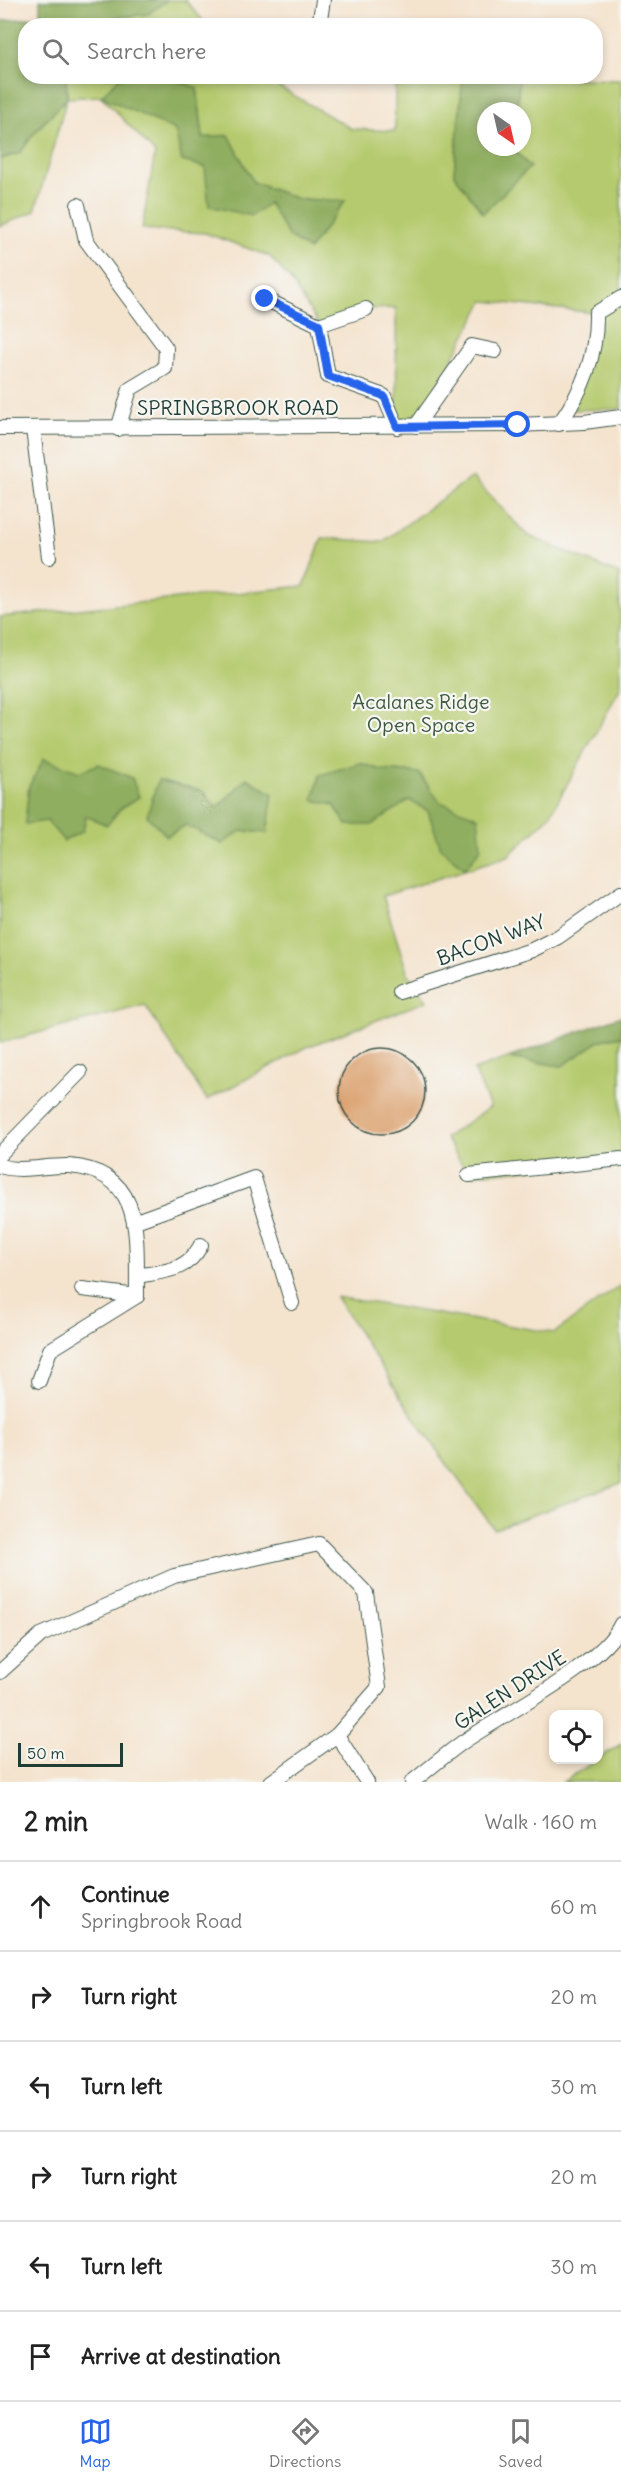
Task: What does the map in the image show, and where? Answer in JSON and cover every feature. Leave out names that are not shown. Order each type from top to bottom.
[{"type":"street","points":[[320,18],[322,0]]},
{"type":"street","points":[[78,205],[86,240],[166,348],[165,368],[130,389],[118,429]]},
{"type":"street","points":[[559,424],[576,400],[589,365],[597,336],[596,313],[621,298]]},
{"type":"street","points":[[265,299],[319,324],[366,309]]},
{"type":"street","points":[[319,324],[328,376],[384,396],[397,427]]},
{"type":"street","points":[[416,426],[472,346],[495,351]]},
{"type":"street","name":"SPRINGBROOK ROAD","points":[[0,428],[397,427],[559,424],[621,417]]},
{"type":"street","name":"SPRINGBROOK ROAD","points":[[584,422],[621,427]]},
{"type":"street","points":[[33,429],[49,557]]},
{"type":"street","name":"BACON WAY","points":[[399,992],[531,950],[558,937],[621,893]]},
{"type":"street","points":[[0,1154],[80,1072]]},
{"type":"street","points":[[469,1175],[621,1159]]},
{"type":"street","points":[[0,1166],[10,1169],[70,1166],[98,1173],[122,1190],[136,1221],[137,1296]]},
{"type":"street","points":[[136,1221],[254,1178],[292,1303]]},
{"type":"street","points":[[136,1276],[173,1270],[194,1260],[201,1245]]},
{"type":"street","points":[[82,1289],[137,1296]]},
{"type":"street","points":[[39,1381],[50,1350],[137,1296]]},
{"type":"street","points":[[0,1672],[41,1635],[174,1575],[319,1544],[366,1593],[379,1687],[338,1735],[271,1782]]},
{"type":"street","name":"GALEN DRIVE","points":[[412,1782],[462,1742],[581,1668],[615,1639],[621,1624]]},
{"type":"street","points":[[338,1735],[368,1782]]},
{"type":"green space","points":[[40,0],[167,0],[148,14],[115,18],[30,18],[40,17]]},
{"type":"green space","points":[[167,0],[185,0],[201,18],[115,18],[148,14]]},
{"type":"green space","points":[[18,19],[18,84],[66,84],[67,98],[34,133],[20,153],[0,159],[0,21]]},
{"type":"green space","points":[[603,79],[621,80],[621,409],[572,410],[596,313],[484,301],[416,426],[397,427],[396,308],[366,309],[319,325],[290,279],[269,256],[205,233],[142,229],[155,153],[101,96],[67,98],[66,84],[115,84],[102,96],[176,130],[182,161],[205,167],[269,202],[289,237],[344,201],[298,199],[253,182],[229,135],[203,138],[197,88],[186,84],[274,84],[352,129],[395,131],[395,84],[462,84],[454,174],[530,167],[520,156],[531,156],[531,102],[518,102],[519,84],[603,84]]},
{"type":"green space","points":[[114,84],[186,84],[197,88],[203,138],[229,135],[253,182],[298,199],[345,201],[309,250],[289,237],[269,203],[252,216],[209,206],[205,167],[182,161],[175,130],[101,96]]},
{"type":"green space","points":[[462,84],[519,84],[518,102],[477,102],[477,156],[520,156],[530,167],[483,213],[454,174]]},
{"type":"green space","points":[[67,98],[35,211],[0,226],[0,159],[20,153],[34,133]]},
{"type":"green space","name":"Acalanes Ridge Open Space","points":[[472,477],[527,535],[619,574],[621,687],[549,817],[508,856],[383,896],[407,972],[427,1001],[307,1047],[207,1100],[145,1005],[0,1043],[0,617],[304,586],[322,538],[382,542]]},
{"type":"green space","points":[[44,759],[79,772],[99,764],[132,778],[139,797],[120,809],[107,825],[86,816],[83,831],[64,841],[47,821],[25,824],[29,786]]},
{"type":"green space","points":[[360,763],[381,770],[419,773],[440,802],[478,817],[481,848],[465,869],[441,848],[428,811],[409,800],[372,825],[347,825],[334,805],[313,800],[320,775]]},
{"type":"green space","points":[[247,778],[273,794],[267,833],[241,831],[222,844],[186,825],[167,836],[147,816],[158,780],[203,791],[217,808]]},
{"type":"green space","points":[[621,1016],[621,1036],[601,1040],[562,1066],[508,1058]]},
{"type":"green space","points":[[621,1036],[621,1159],[469,1175],[445,1138],[490,1107],[474,1070],[508,1058],[562,1066],[601,1040]]},
{"type":"green space","points":[[621,1285],[621,1483],[494,1529],[421,1428],[336,1297],[554,1333]]},
{"type":"green space","points":[[621,1744],[621,1782],[563,1782],[590,1764],[603,1764],[603,1756]]},
{"type":"building","points":[[382,1048],[398,1052],[412,1061],[421,1075],[425,1091],[421,1107],[412,1121],[398,1130],[382,1134],[366,1130],[352,1121],[343,1107],[339,1091],[343,1075],[352,1061],[366,1052]]},
{"type":"route","points":[[265,299],[319,324],[328,376],[384,396],[397,427],[518,425]]}]
